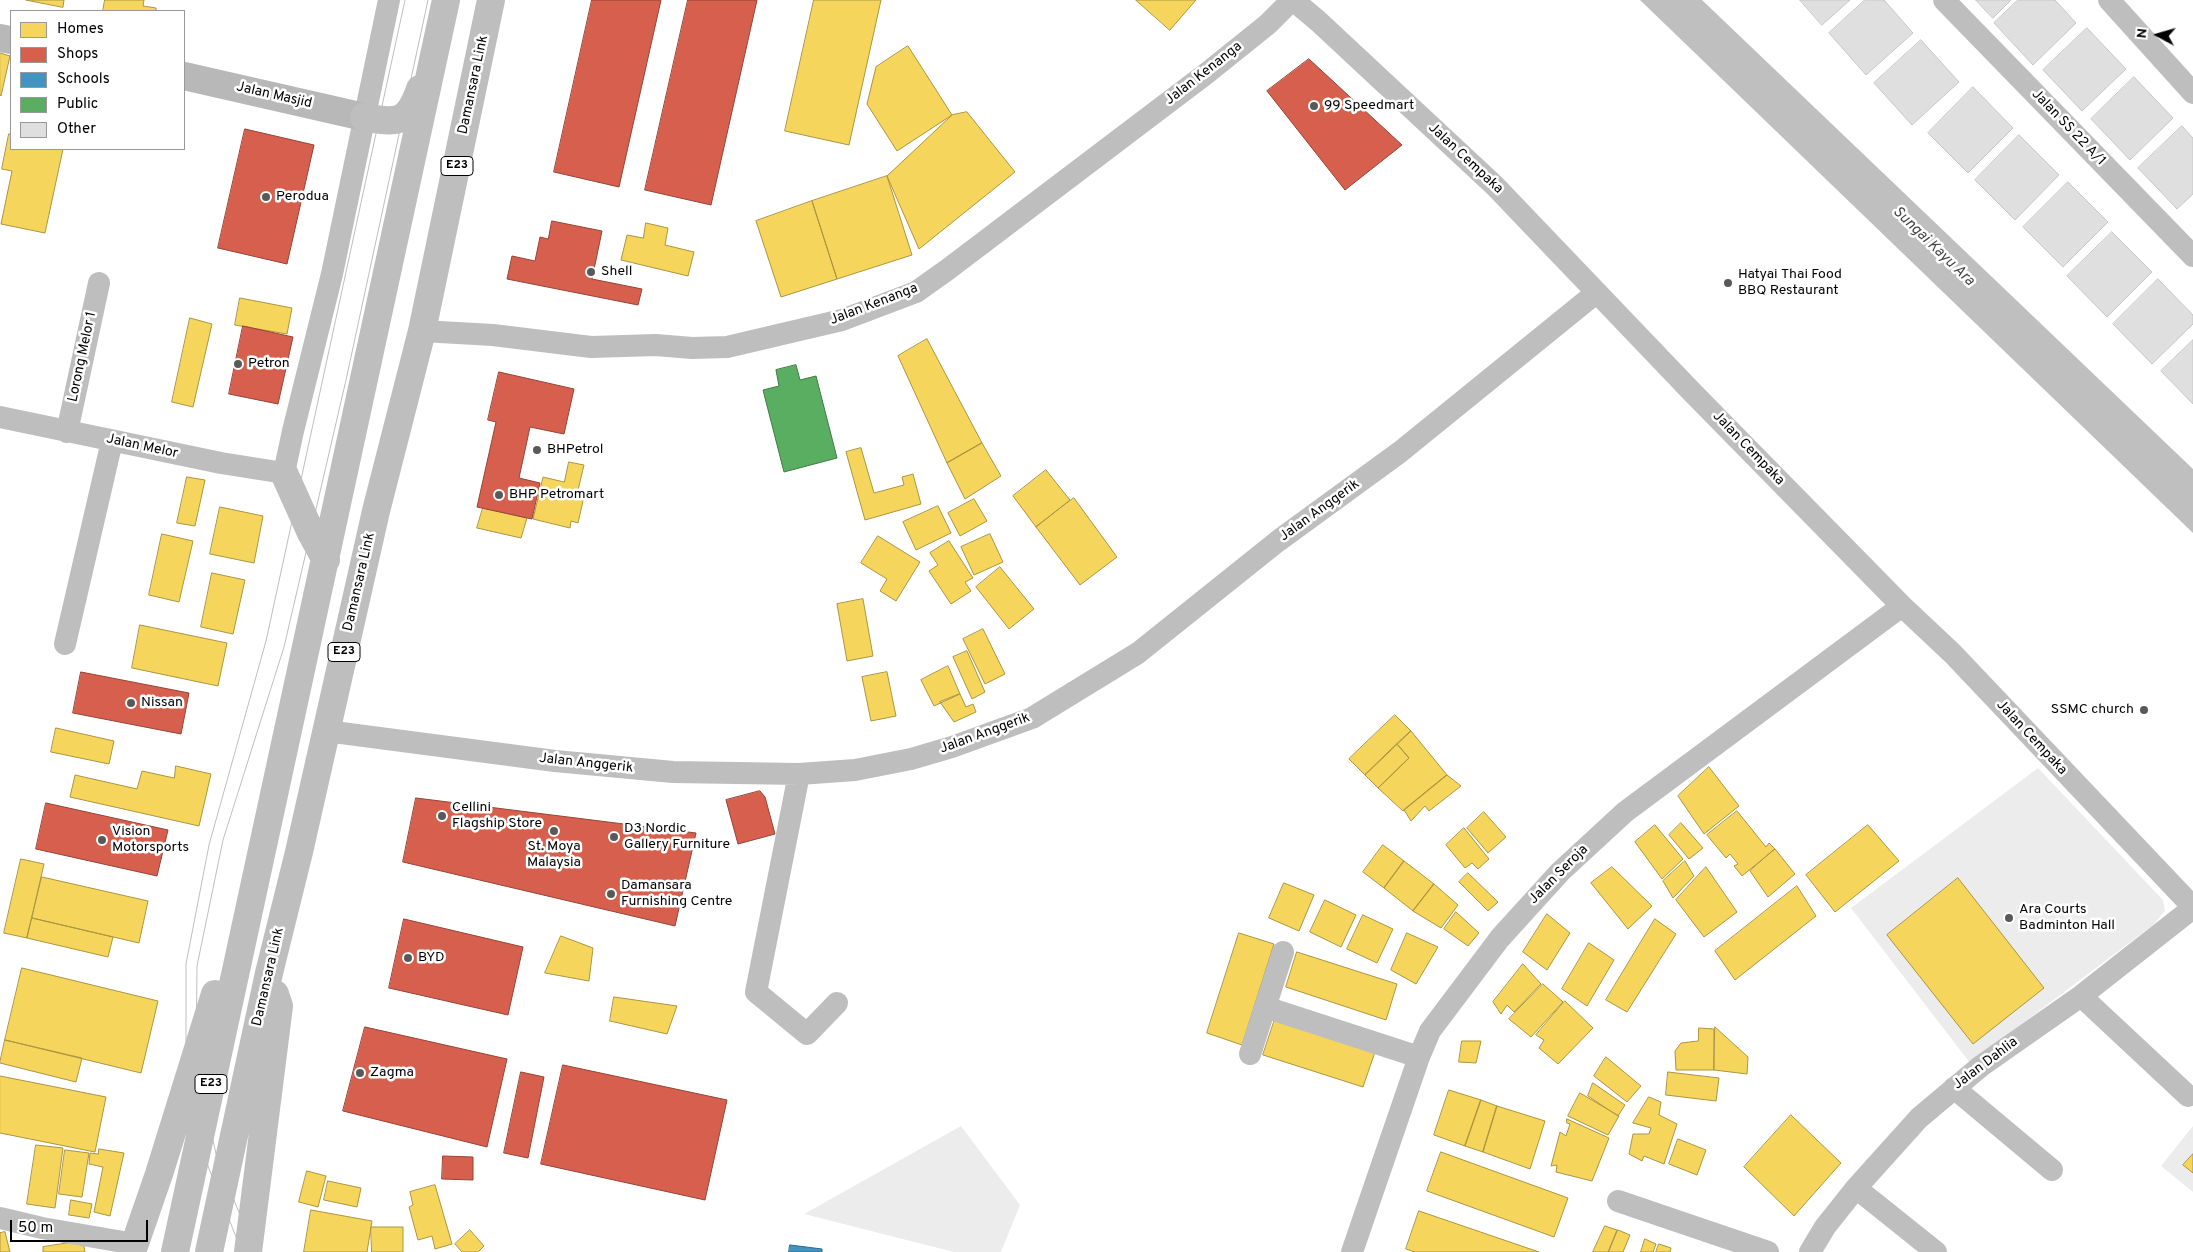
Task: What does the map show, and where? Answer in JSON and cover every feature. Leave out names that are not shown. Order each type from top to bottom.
[{"type":"highway","name":"E23","points":[[175,1252],[446,0]]},
{"type":"highway","name":"Damansara Link","points":[[210,1252],[268,973],[299,852],[376,511],[422,332],[491,0]]},
{"type":"highway","points":[[364,116],[384,121],[400,119],[412,110],[438,36]]},
{"type":"highway","points":[[284,473],[310,533],[326,560]]},
{"type":"highway","points":[[134,1248],[221,976],[248,916]]},
{"type":"highway","points":[[248,1252],[279,1006],[268,973]]},
{"type":"street","points":[[284,473],[292,431],[328,290],[389,0]]},
{"type":"street","name":"Jalan Kenanga","points":[[422,332],[493,335],[591,347],[656,345],[692,348],[727,347],[842,320],[916,292],[1207,73],[1268,24],[1293,0]]},
{"type":"street","name":"Jalan Cempaka","points":[[1293,0],[1318,20],[1495,186],[1596,293],[1902,606],[1953,654],[2193,908]]},
{"type":"street","name":"Jalan SS 22 A/1","points":[[1944,0],[2193,256]]},
{"type":"street","points":[[2109,0],[2193,93]]},
{"type":"street","name":"Jalan Masjid","points":[[185,76],[364,116]]},
{"type":"street","name":"Lorong Melor 1","points":[[67,432],[100,282]]},
{"type":"street","name":"Jalan Anggerik","points":[[326,732],[673,772],[799,774],[855,770],[911,760],[1032,718],[1138,653],[1278,541],[1400,452],[1596,293]]},
{"type":"street","name":"Jalan Melor","points":[[0,417],[221,463],[284,473]]},
{"type":"street","points":[[65,644],[112,441]]},
{"type":"street","name":"Jalan Seroja","points":[[1352,1252],[1419,1057],[1430,1031],[1500,938],[1566,866],[1625,812],[1902,606]]},
{"type":"street","points":[[799,774],[756,992],[807,1034],[837,1004]]},
{"type":"street","name":"Jalan Dahlia","points":[[1810,1252],[1825,1227],[1856,1188],[1919,1118],[1954,1088],[2081,996],[2193,908]]},
{"type":"street","points":[[1250,1054],[1283,952]]},
{"type":"street","points":[[2081,996],[2188,1096]]},
{"type":"street","points":[[1265,1007],[1419,1057]]},
{"type":"street","points":[[1954,1088],[2052,1170]]},
{"type":"street","points":[[1856,1188],[1936,1252]]},
{"type":"street","points":[[1618,1201],[1768,1252]]},
{"type":"street","points":[[0,1218],[134,1248]]},
{"type":"shaded area","name":"Ara Courts Badminton Hall","points":[[2038,768],[2163,900],[2165,911],[2153,925],[1970,1063],[1851,908]]},
{"type":"shaded area","points":[[961,1126],[1020,1205],[1001,1252],[954,1252],[804,1214]]},
{"type":"shaded area","points":[[2193,1126],[2193,1192],[2161,1166]]},
{"type":"water","name":"Sungai Kayu Ara","points":[[1640,0],[1702,0],[2193,469],[2193,533]]},
{"type":"building: Homes","points":[[26,0],[64,0],[63,7]]},
{"type":"building: Homes","points":[[105,0],[144,0],[143,6],[156,8],[156,10],[103,10]]},
{"type":"building: Homes","points":[[814,0],[881,0],[849,145],[785,131]]},
{"type":"building: Homes","points":[[1136,0],[1196,0],[1170,30]]},
{"type":"building: Homes","points":[[908,46],[952,115],[897,151],[867,104],[876,67]]},
{"type":"building: Homes","points":[[0,53],[10,56],[1,96],[0,95]]},
{"type":"building: Homes","points":[[967,112],[1015,172],[919,249],[887,176],[952,115]]},
{"type":"building: Homes","points":[[9,134],[10,150],[63,150],[45,233],[1,224],[12,171],[2,169]]},
{"type":"building: Homes","points":[[887,176],[912,255],[837,279],[812,201]]},
{"type":"building: Homes","points":[[812,201],[837,279],[781,297],[756,221]]},
{"type":"building: Homes","points":[[646,223],[668,228],[665,245],[694,252],[688,276],[621,260],[627,235],[643,238]]},
{"type":"building: Homes","points":[[240,298],[292,308],[287,334],[235,325]]},
{"type":"building: Homes","points":[[190,318],[212,324],[193,407],[172,402]]},
{"type":"building: Homes","points":[[927,339],[982,443],[947,463],[898,356]]},
{"type":"building: Homes","points":[[982,443],[1001,476],[965,499],[947,463]]},
{"type":"building: Homes","points":[[861,448],[874,493],[904,485],[902,477],[913,474],[921,504],[865,520],[846,452]]},
{"type":"building: Homes","points":[[569,462],[584,465],[578,490],[585,492],[578,523],[571,521],[570,528],[533,519],[543,477],[564,482]]},
{"type":"building: Homes","points":[[1046,470],[1070,500],[1036,527],[1013,496]]},
{"type":"building: Homes","points":[[187,477],[205,480],[195,526],[177,523]]},
{"type":"building: Homes","points":[[1074,498],[1117,557],[1080,585],[1036,527]]},
{"type":"building: Homes","points":[[974,499],[987,521],[960,536],[948,513]]},
{"type":"building: Homes","points":[[938,506],[951,533],[916,550],[903,522]]},
{"type":"building: Homes","points":[[220,507],[263,516],[254,563],[210,554]]},
{"type":"building: Homes","points":[[483,508],[527,518],[521,538],[477,528]]},
{"type":"building: Homes","points":[[162,534],[193,541],[179,602],[149,595]]},
{"type":"building: Homes","points":[[990,534],[1003,562],[974,575],[961,547]]},
{"type":"building: Homes","points":[[878,536],[920,562],[896,601],[880,591],[887,579],[861,563]]},
{"type":"building: Homes","points":[[949,541],[973,578],[965,582],[971,591],[951,604],[929,571],[938,565],[930,553]]},
{"type":"building: Homes","points":[[1000,567],[1034,609],[1009,629],[976,587]]},
{"type":"building: Homes","points":[[212,573],[245,580],[233,634],[201,627]]},
{"type":"building: Homes","points":[[863,599],[873,656],[847,661],[837,604]]},
{"type":"building: Homes","points":[[140,625],[227,643],[218,686],[132,668]]},
{"type":"building: Homes","points":[[983,629],[1005,674],[985,684],[963,639]]},
{"type":"building: Homes","points":[[967,651],[985,692],[972,699],[953,657]]},
{"type":"building: Homes","points":[[948,666],[960,694],[934,706],[921,680]]},
{"type":"building: Homes","points":[[887,672],[896,716],[871,721],[862,677]]},
{"type":"building: Homes","points":[[960,694],[966,707],[973,704],[976,712],[954,722],[940,702]]},
{"type":"building: Homes","points":[[1395,715],[1411,731],[1365,775],[1349,759]]},
{"type":"building: Homes","points":[[56,728],[114,741],[109,764],[51,752]]},
{"type":"building: Homes","points":[[1411,731],[1447,775],[1403,811],[1378,788],[1409,758],[1397,744]]},
{"type":"building: Homes","points":[[1397,744],[1409,758],[1378,788],[1365,775]]},
{"type":"building: Homes","points":[[176,766],[211,774],[199,826],[70,797],[75,775],[137,789],[142,771],[174,778]]},
{"type":"building: Homes","points":[[1709,767],[1739,806],[1704,834],[1678,796]]},
{"type":"building: Homes","points":[[1447,775],[1461,786],[1429,811],[1425,806],[1411,821],[1404,810]]},
{"type":"building: Homes","points":[[1737,811],[1766,847],[1769,843],[1775,849],[1742,876],[1734,866],[1738,864],[1730,854],[1726,858],[1707,835]]},
{"type":"building: Homes","points":[[1484,812],[1506,837],[1488,853],[1467,828]]},
{"type":"building: Homes","points":[[1681,823],[1703,848],[1689,859],[1669,835]]},
{"type":"building: Homes","points":[[1655,825],[1683,859],[1662,879],[1635,842]]},
{"type":"building: Homes","points":[[1868,825],[1899,861],[1835,912],[1806,875]]},
{"type":"building: Homes","points":[[1464,828],[1489,859],[1478,869],[1472,863],[1465,868],[1446,845]]},
{"type":"building: Homes","points":[[1383,845],[1404,861],[1384,888],[1363,872]]},
{"type":"building: Homes","points":[[1775,849],[1795,874],[1768,897],[1750,871]]},
{"type":"building: Homes","points":[[21,859],[44,864],[27,938],[4,933]]},
{"type":"building: Homes","points":[[1404,861],[1434,884],[1413,911],[1384,888]]},
{"type":"building: Homes","points":[[1685,861],[1694,876],[1673,898],[1663,881]]},
{"type":"building: Homes","points":[[1612,867],[1652,906],[1628,929],[1591,883]]},
{"type":"building: Homes","points":[[1706,867],[1737,912],[1704,937],[1676,900]]},
{"type":"building: Homes","points":[[1468,873],[1498,902],[1488,911],[1459,882]]},
{"type":"building: Homes","points":[[42,877],[148,901],[139,943],[32,918]]},
{"type":"building: Homes","points":[[1958,878],[2044,988],[1973,1044],[1887,935]]},
{"type":"building: Homes","points":[[1284,883],[1314,895],[1299,931],[1269,918]]},
{"type":"building: Homes","points":[[1434,884],[1458,905],[1441,928],[1413,911]]},
{"type":"building: Homes","points":[[1797,886],[1816,916],[1735,980],[1715,951]]},
{"type":"building: Homes","points":[[1325,900],[1356,915],[1341,947],[1310,932]]},
{"type":"building: Homes","points":[[1456,912],[1479,933],[1468,946],[1444,929]]},
{"type":"building: Homes","points":[[1547,914],[1570,933],[1547,970],[1523,952]]},
{"type":"building: Homes","points":[[1363,915],[1393,929],[1377,963],[1347,949]]},
{"type":"building: Homes","points":[[32,918],[113,937],[108,957],[27,938]]},
{"type":"building: Homes","points":[[1655,919],[1676,934],[1627,1012],[1606,1000]]},
{"type":"building: Homes","points":[[1239,933],[1274,944],[1242,1045],[1207,1033]]},
{"type":"building: Homes","points":[[1407,933],[1438,947],[1416,984],[1391,970]]},
{"type":"building: Homes","points":[[561,936],[593,948],[589,981],[545,973]]},
{"type":"building: Homes","points":[[1589,943],[1614,960],[1587,1006],[1562,989]]},
{"type":"building: Homes","points":[[1297,952],[1397,984],[1386,1020],[1286,987]]},
{"type":"building: Homes","points":[[1523,964],[1541,984],[1514,1012],[1507,1005],[1501,1014],[1493,1002]]},
{"type":"building: Homes","points":[[22,968],[158,1001],[141,1073],[5,1040]]},
{"type":"building: Homes","points":[[1543,984],[1563,1002],[1531,1037],[1509,1019]]},
{"type":"building: Homes","points":[[614,997],[677,1006],[667,1034],[610,1021]]},
{"type":"building: Homes","points":[[1565,1001],[1593,1028],[1558,1064],[1539,1048],[1544,1040],[1536,1035]]},
{"type":"building: Homes","points":[[1275,1019],[1375,1052],[1363,1087],[1263,1055]]},
{"type":"building: Homes","points":[[1715,1027],[1748,1057],[1747,1074],[1714,1070]]},
{"type":"building: Homes","points":[[1699,1028],[1714,1029],[1714,1070],[1676,1070],[1675,1051],[1681,1043],[1698,1041]]},
{"type":"building: Homes","points":[[5,1040],[82,1058],[76,1082],[0,1063]]},
{"type":"building: Homes","points":[[1462,1041],[1481,1041],[1476,1063],[1459,1062]]},
{"type":"building: Homes","points":[[1606,1057],[1641,1086],[1627,1102],[1594,1076]]},
{"type":"building: Homes","points":[[1668,1072],[1719,1078],[1716,1101],[1666,1095]]},
{"type":"building: Homes","points":[[0,1076],[106,1097],[95,1152],[0,1133]]},
{"type":"building: Homes","points":[[1593,1083],[1625,1105],[1618,1116],[1588,1096]]},
{"type":"building: Homes","points":[[1449,1090],[1481,1100],[1465,1146],[1434,1135]]},
{"type":"building: Homes","points":[[1580,1093],[1619,1116],[1608,1135],[1568,1116]]},
{"type":"building: Homes","points":[[1649,1097],[1661,1102],[1659,1115],[1677,1124],[1664,1164],[1644,1156],[1642,1161],[1629,1154],[1633,1134],[1649,1134],[1651,1128],[1633,1123]]},
{"type":"building: Homes","points":[[1481,1100],[1497,1106],[1483,1152],[1465,1146]]},
{"type":"building: Homes","points":[[1497,1106],[1545,1121],[1530,1169],[1483,1152]]},
{"type":"building: Homes","points":[[1791,1115],[1841,1163],[1794,1216],[1744,1167]]},
{"type":"building: Homes","points":[[1567,1119],[1609,1138],[1592,1181],[1556,1172],[1557,1165],[1551,1166],[1560,1132],[1566,1136],[1570,1124],[1567,1123]]},
{"type":"building: Homes","points":[[1678,1139],[1706,1150],[1697,1175],[1669,1164]]},
{"type":"building: Homes","points":[[36,1145],[63,1148],[55,1208],[27,1204]]},
{"type":"building: Homes","points":[[99,1149],[124,1153],[110,1216],[94,1212],[103,1167],[89,1164],[90,1153],[98,1154]]},
{"type":"building: Homes","points":[[65,1150],[89,1153],[82,1197],[59,1194]]},
{"type":"building: Homes","points":[[1441,1152],[1568,1198],[1554,1237],[1427,1191]]},
{"type":"building: Homes","points":[[2193,1154],[2193,1173],[2183,1165]]},
{"type":"building: Homes","points":[[307,1171],[326,1176],[318,1207],[299,1202]]},
{"type":"building: Homes","points":[[328,1181],[361,1188],[357,1207],[324,1200]]},
{"type":"building: Homes","points":[[435,1185],[452,1244],[435,1249],[432,1236],[418,1240],[409,1207],[413,1205],[410,1192]]},
{"type":"building: Homes","points":[[71,1200],[92,1204],[89,1218],[69,1215]]},
{"type":"building: Homes","points":[[311,1210],[372,1221],[367,1252],[304,1252]]},
{"type":"building: Homes","points":[[1419,1211],[1539,1252],[1415,1252],[1406,1249]]},
{"type":"building: Homes","points":[[1605,1226],[1617,1230],[1608,1252],[1593,1252]]},
{"type":"building: Homes","points":[[371,1227],[403,1227],[403,1252],[372,1252]]},
{"type":"building: Homes","points":[[470,1230],[484,1246],[478,1252],[462,1252],[455,1244]]},
{"type":"building: Homes","points":[[1618,1230],[1630,1235],[1623,1252],[1609,1252]]},
{"type":"building: Homes","points":[[5,1232],[10,1252],[0,1252],[0,1233]]},
{"type":"building: Homes","points":[[1645,1239],[1656,1244],[1653,1252],[1641,1252]]},
{"type":"building: Homes","points":[[83,1241],[85,1252],[43,1252],[43,1247]]},
{"type":"building: Homes","points":[[1659,1244],[1671,1248],[1670,1252],[1656,1252]]},
{"type":"building: Shops","points":[[592,0],[661,0],[619,187],[554,172]]},
{"type":"building: Shops","points":[[688,0],[757,0],[711,205],[645,190]]},
{"type":"building: Shops","points":[[1309,59],[1402,145],[1345,190],[1267,91]]},
{"type":"building: Shops","name":"Perodua","points":[[245,129],[314,145],[287,264],[218,248]]},
{"type":"building: Shops","points":[[552,221],[602,231],[592,279],[642,289],[638,305],[507,279],[512,256],[535,261],[540,237],[548,239]]},
{"type":"building: Shops","points":[[243,326],[293,337],[278,404],[229,394]]},
{"type":"building: Shops","points":[[499,372],[574,389],[564,434],[530,427],[519,478],[540,483],[532,519],[477,507],[496,422],[488,420]]},
{"type":"building: Shops","name":"Nissan","points":[[81,672],[189,693],[181,734],[73,713]]},
{"type":"building: Shops","points":[[760,791],[765,797],[775,834],[738,844],[726,800]]},
{"type":"building: Shops","name":"Damansara Furnishing Centre","points":[[416,798],[696,833],[675,926],[403,862]]},
{"type":"building: Shops","name":"Vision Motorsports","points":[[46,803],[168,830],[157,876],[36,849]]},
{"type":"building: Shops","points":[[404,919],[523,947],[508,1015],[389,988]]},
{"type":"building: Shops","points":[[365,1027],[507,1059],[487,1147],[343,1111]]},
{"type":"building: Shops","points":[[563,1065],[727,1100],[705,1200],[541,1164]]},
{"type":"building: Shops","points":[[521,1072],[544,1077],[528,1158],[504,1153]]},
{"type":"building: Shops","points":[[443,1156],[473,1157],[473,1180],[442,1179]]},
{"type":"building: Schools","points":[[790,1245],[822,1249],[822,1252],[789,1252]]},
{"type":"building: Public","points":[[796,365],[800,380],[816,376],[837,458],[784,472],[763,390],[779,386],[776,370]]},
{"type":"building: Other","points":[[1800,0],[1850,0],[1822,25]]},
{"type":"building: Other","points":[[1865,0],[1884,0],[1913,33],[1866,75],[1829,33]]},
{"type":"building: Other","points":[[1976,0],[2011,0],[1993,18]]},
{"type":"building: Other","points":[[2018,0],[2055,0],[2076,23],[2033,65],[1994,23]]},
{"type":"building: Other","points":[[2087,28],[2126,69],[2082,111],[2043,70]]},
{"type":"building: Other","points":[[1921,40],[1959,82],[1912,125],[1874,83]]},
{"type":"building: Other","points":[[2134,77],[2173,118],[2130,160],[2091,119]]},
{"type":"building: Other","points":[[1973,87],[2013,128],[1968,173],[1928,133]]},
{"type":"building: Other","points":[[2182,126],[2193,138],[2193,194],[2177,209],[2138,168]]},
{"type":"building: Other","points":[[2019,135],[2059,175],[2015,220],[1975,180]]},
{"type":"building: Other","points":[[2068,182],[2108,222],[2063,267],[2023,227]]},
{"type":"building: Other","points":[[2112,232],[2152,272],[2107,317],[2067,276]]},
{"type":"building: Other","points":[[2158,279],[2193,315],[2193,324],[2152,364],[2113,324]]},
{"type":"building: Other","points":[[2193,340],[2193,404],[2161,371]]},
{"type":"tram line","points":[[242,1252],[208,1166],[186,1071],[186,964],[209,845],[266,641],[405,0]]},
{"type":"tram line","points":[[255,1252],[217,1158],[196,1066],[197,966],[223,840],[284,647],[346,380],[428,0]]},
{"type":"place","name":"99 Speedmart","points":[[1314,106]]},
{"type":"place","name":"Perodua","points":[[266,197]]},
{"type":"place","name":"Shell","points":[[591,272]]},
{"type":"place","name":"Hatyai Thai Food BBQ Restaurant","points":[[1728,283]]},
{"type":"place","name":"Petron","points":[[238,364]]},
{"type":"place","name":"BHPetrol","points":[[537,450]]},
{"type":"place","name":"BHP Petromart","points":[[499,495]]},
{"type":"place","name":"Nissan","points":[[131,703]]},
{"type":"place","name":"SSMC church","points":[[2144,710]]},
{"type":"place","name":"Cellini Flagship Store","points":[[442,816]]},
{"type":"place","name":"St. Moya Malaysia","points":[[554,831]]},
{"type":"place","name":"D3 Nordic Gallery Furniture","points":[[614,837]]},
{"type":"place","name":"Vision Motorsports","points":[[102,840]]},
{"type":"place","name":"Damansara Furnishing Centre","points":[[611,894]]},
{"type":"place","name":"Ara Courts Badminton Hall","points":[[2009,918]]},
{"type":"place","name":"BYD","points":[[408,958]]},
{"type":"place","name":"Zagma","points":[[360,1073]]}]
